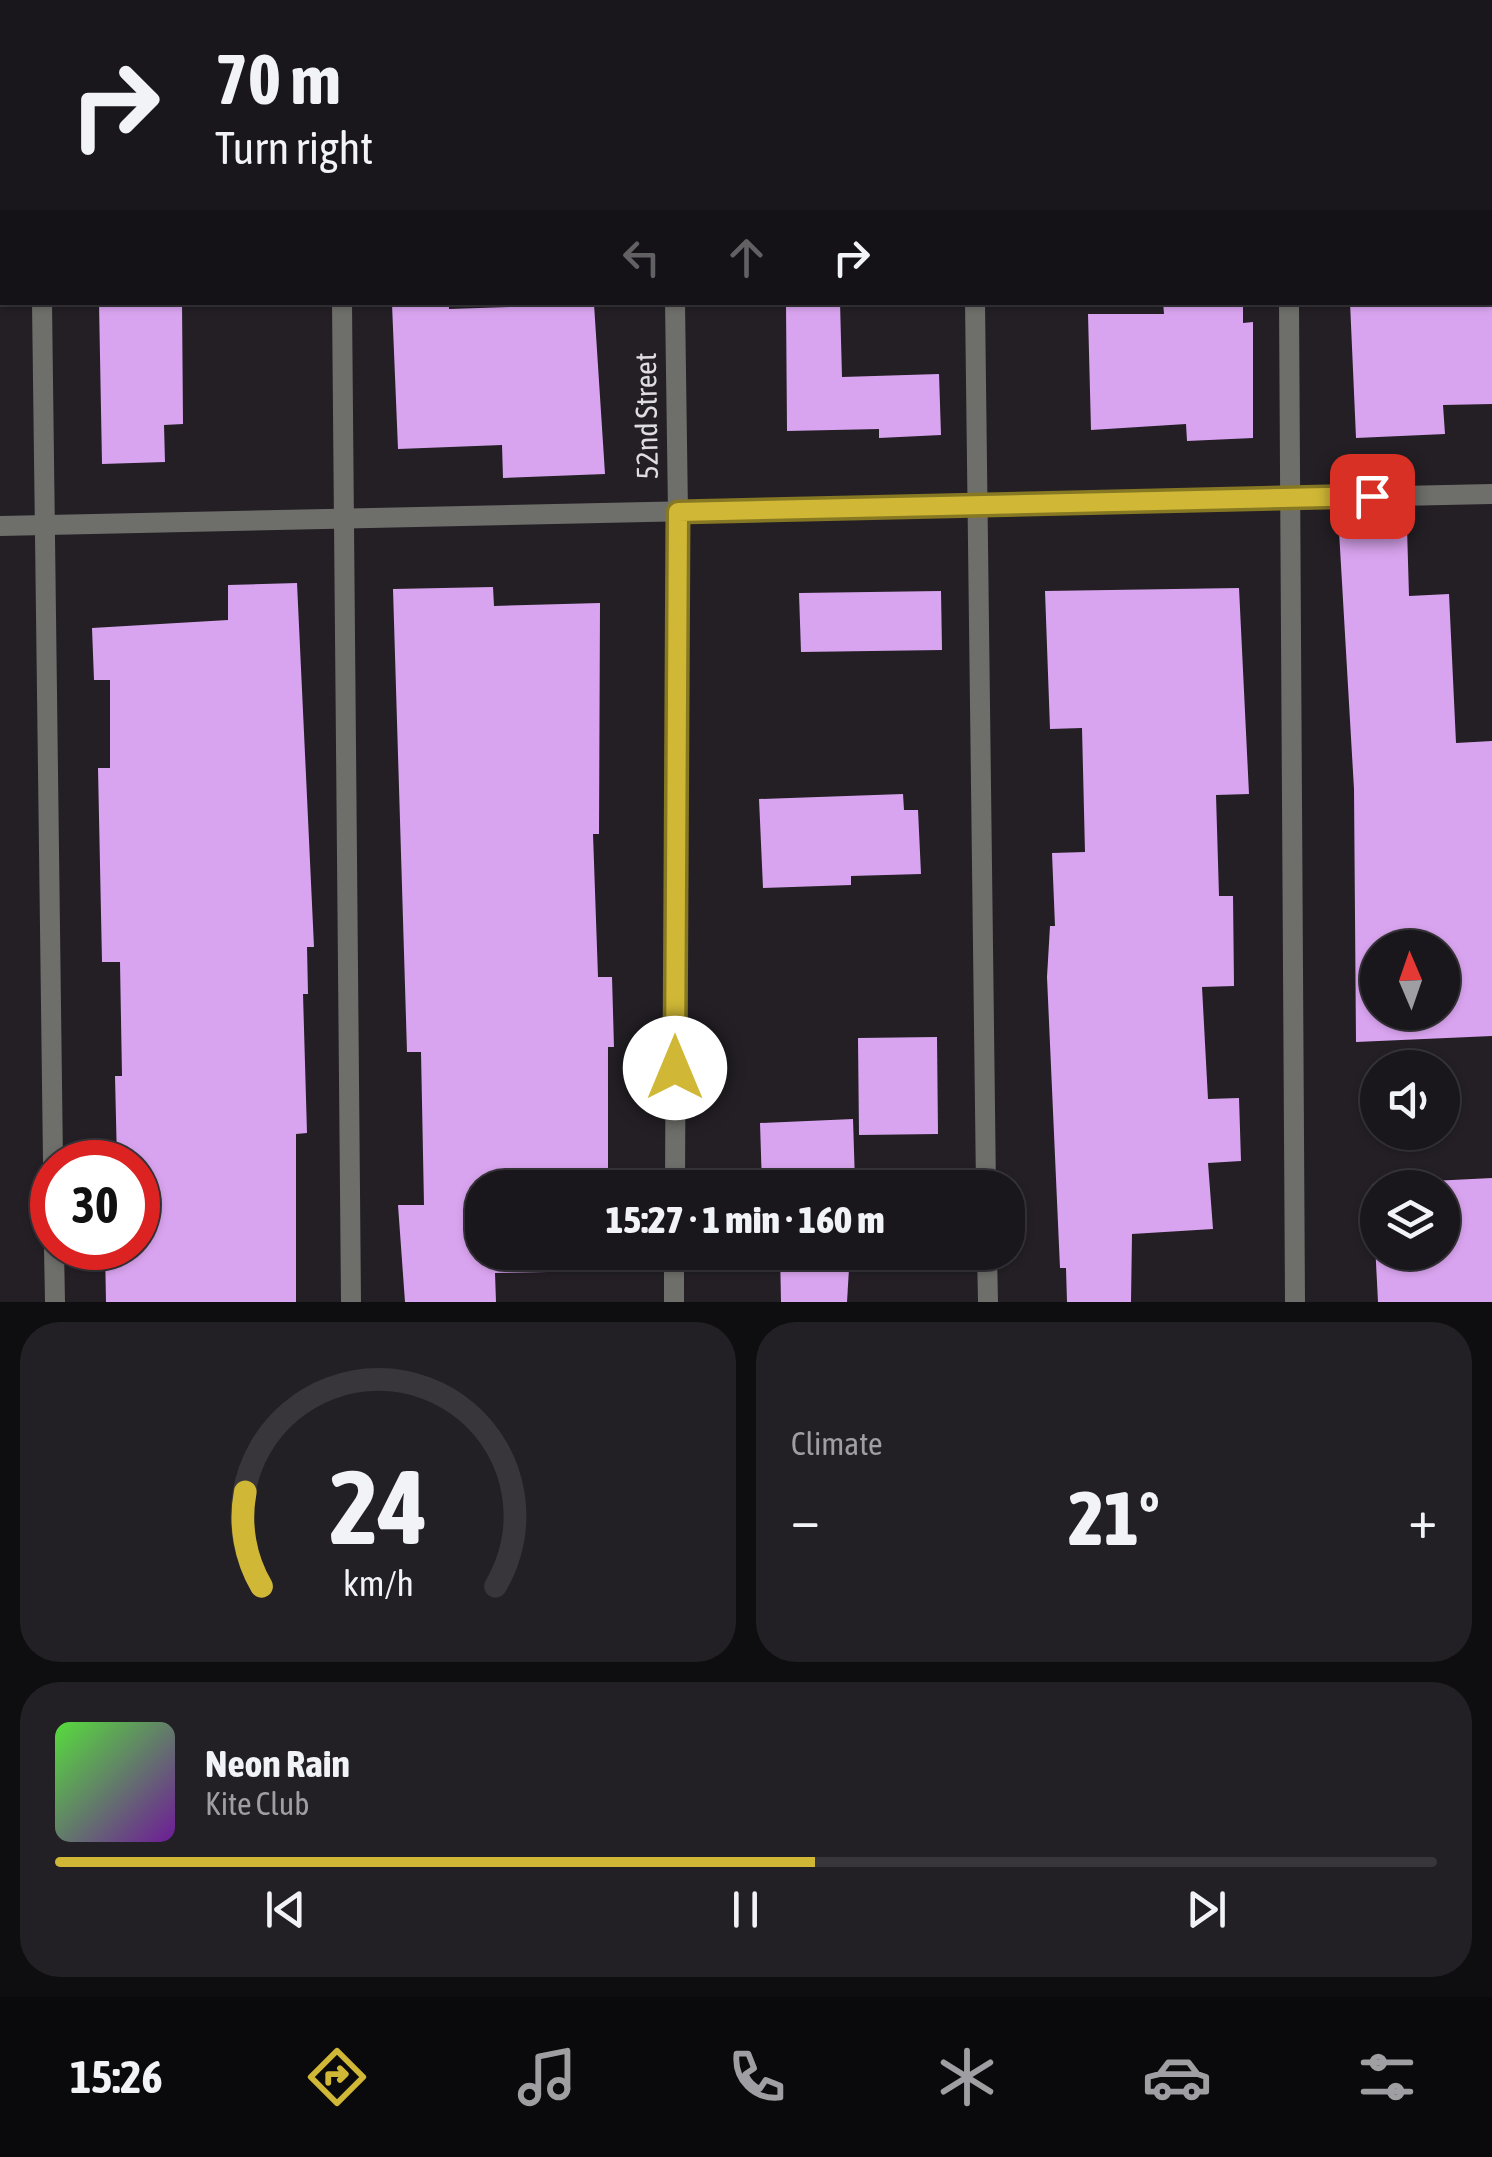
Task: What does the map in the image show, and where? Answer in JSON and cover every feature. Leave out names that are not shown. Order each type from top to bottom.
[{"type":"street","points":[[42,305],[53,1140]]},
{"type":"street","points":[[342,305],[352,1302]]},
{"type":"street","name":"52nd Street","points":[[674,1170],[678,512],[675,305]]},
{"type":"street","points":[[976,305],[986,1170]]},
{"type":"street","points":[[1290,305],[1295,1302]]},
{"type":"street","points":[[0,526],[1492,494]]},
{"type":"street","points":[[54,1270],[55,1302]]},
{"type":"street","points":[[674,1270],[674,1302]]},
{"type":"street","points":[[987,1270],[988,1302]]},
{"type":"building","points":[[99,305],[182,305],[183,424],[164,425],[165,462],[102,464]]},
{"type":"building","points":[[392,305],[449,305],[449,309],[594,305],[605,474],[503,478],[502,445],[398,449]]},
{"type":"building","points":[[786,305],[840,305],[842,377],[939,374],[941,435],[879,438],[879,429],[787,431]]},
{"type":"building","points":[[1163,305],[1243,305],[1243,323],[1253,322],[1253,438],[1187,441],[1186,424],[1091,430],[1088,314],[1164,314]]},
{"type":"building","points":[[1350,305],[1492,305],[1492,404],[1443,405],[1445,434],[1356,438]]},
{"type":"building","points":[[1407,528],[1409,596],[1449,594],[1456,743],[1492,741],[1492,1036],[1356,1042],[1354,789],[1339,531]]},
{"type":"building","points":[[297,583],[314,947],[307,947],[308,994],[303,994],[307,1133],[296,1134],[296,1302],[106,1302],[105,1270],[160,1270],[160,1140],[116,1140],[115,1076],[122,1076],[120,962],[102,962],[98,768],[110,768],[110,680],[94,680],[92,628],[228,620],[228,585]]},
{"type":"building","points":[[493,587],[494,606],[600,603],[599,834],[593,834],[598,977],[612,977],[614,1047],[608,1047],[608,1170],[465,1170],[465,1270],[599,1271],[495,1273],[496,1302],[405,1302],[398,1205],[424,1205],[421,1052],[407,1052],[393,589]]},
{"type":"building","points":[[1239,588],[1249,794],[1216,795],[1219,896],[1233,896],[1234,986],[1202,987],[1208,1099],[1239,1098],[1241,1161],[1208,1163],[1213,1229],[1132,1234],[1131,1302],[1067,1302],[1066,1268],[1060,1268],[1047,977],[1050,926],[1055,926],[1052,853],[1085,852],[1082,728],[1050,729],[1045,591]]},
{"type":"building","points":[[941,591],[942,650],[801,652],[799,593]]},
{"type":"building","points":[[903,794],[904,810],[918,810],[921,874],[851,876],[851,885],[763,888],[759,799]]},
{"type":"building","points":[[937,1037],[938,1134],[859,1135],[858,1038]]},
{"type":"building","points":[[853,1119],[855,1170],[761,1170],[760,1123]]},
{"type":"building","points":[[1492,1178],[1492,1302],[1378,1302],[1376,1270],[1460,1270],[1460,1180]]},
{"type":"building","points":[[780,1270],[849,1270],[847,1302],[781,1302]]},
{"type":"route","points":[[675,1068],[678,512],[1372,496]]}]
